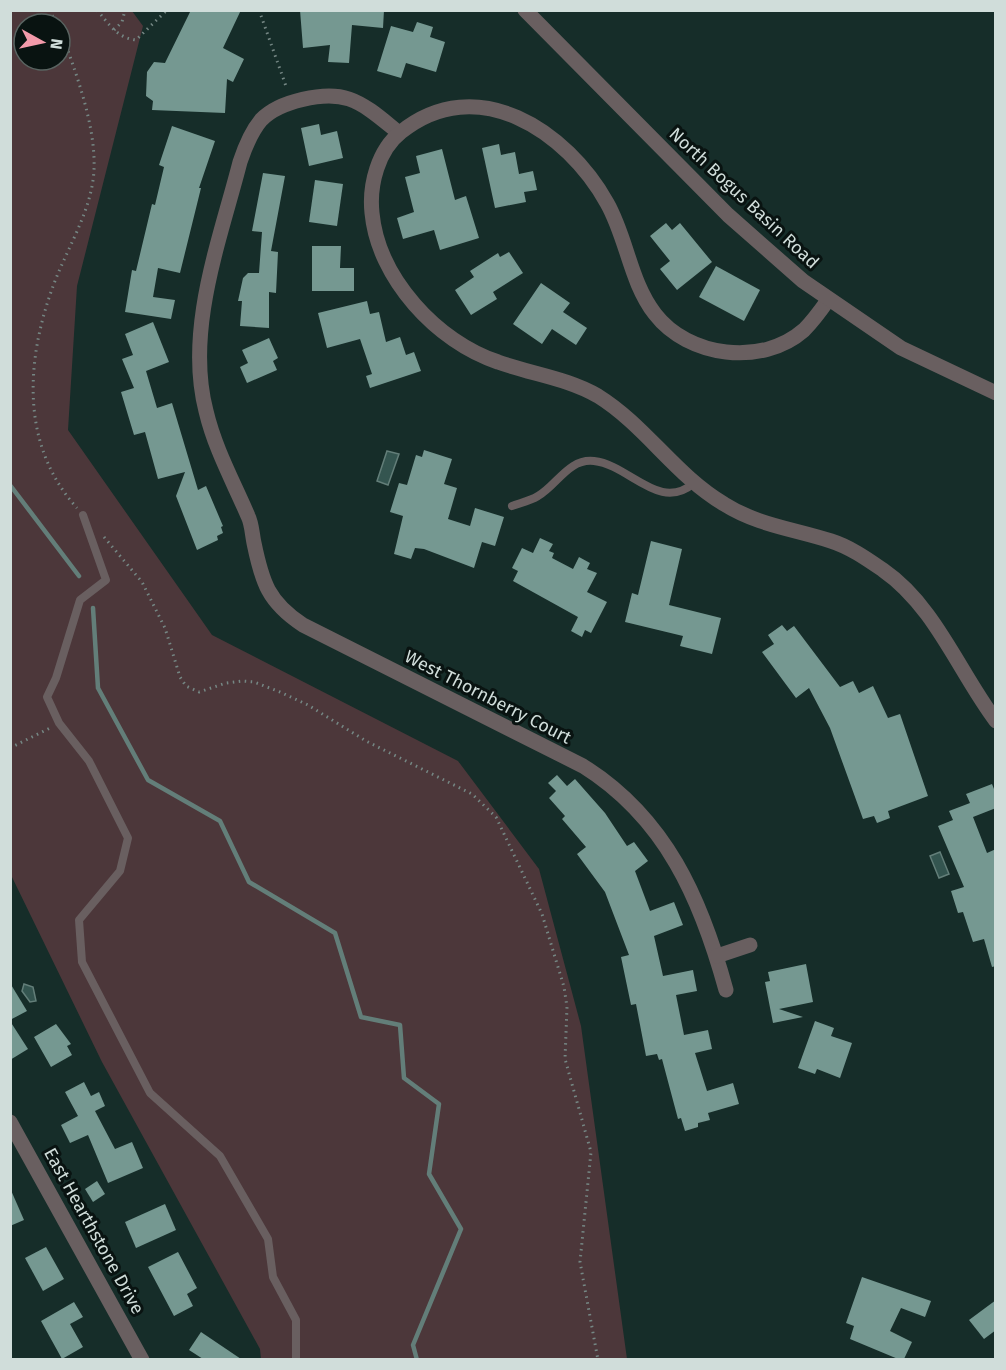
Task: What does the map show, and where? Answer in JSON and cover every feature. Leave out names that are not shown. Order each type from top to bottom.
[{"type":"street","name":"North Bogus Basin Road","points":[[525,10],[729,215],[828,300],[901,348],[996,393]]},
{"type":"street","name":"West Thornberry Court","points":[[399,133],[368,109],[349,99],[315,96],[291,102],[262,119],[247,141],[207,291],[202,328],[201,369],[205,409],[216,445],[249,518],[262,579],[273,599],[288,615],[583,766],[614,788],[668,848],[688,881],[717,956],[726,990]]},
{"type":"street","points":[[828,300],[803,331],[777,345],[749,352],[719,352],[688,342],[657,316],[639,288],[626,245],[606,201],[576,160],[534,126],[498,109],[470,105],[435,111],[399,133],[377,165],[370,202],[373,232],[385,260],[402,288],[433,324],[465,346],[495,361],[564,381],[597,396],[642,430],[674,467],[693,483],[747,518],[832,541],[855,552],[888,573],[916,600],[996,721]]},
{"type":"street","points":[[717,956],[750,945]]},
{"type":"street","name":"East Hearthstone Drive","points":[[10,1122],[142,1359]]},
{"type":"lane","points":[[512,506],[538,496],[575,463],[592,460],[605,463],[665,495],[684,491],[693,483]]},
{"type":"lane","points":[[83,515],[106,580],[80,600],[56,678],[47,697],[59,723],[89,761],[128,838],[120,871],[79,920],[82,962],[150,1093],[220,1156],[268,1239],[273,1277],[296,1320],[296,1359]]},
{"type":"path","points":[[97,10],[114,30],[126,39],[136,40],[167,10]]},
{"type":"path","points":[[114,30],[122,22],[125,10]]},
{"type":"path","points":[[259,10],[291,102]]},
{"type":"path","points":[[72,68],[88,119],[94,170],[84,215],[44,314],[34,353],[33,377],[38,432],[52,477],[62,492],[142,582],[165,628],[180,677],[186,686],[199,692],[208,691],[226,683],[242,681],[254,682],[280,692],[308,705],[366,741],[472,794],[496,817],[542,914],[564,987],[567,1007],[566,1059],[591,1152],[580,1262],[598,1359]]},
{"type":"path","points":[[10,748],[59,723]]},
{"type":"shaded area","points":[[11,11],[132,11],[143,26],[77,286],[68,430],[212,635],[458,761],[539,869],[581,1026],[627,1359],[261,1359],[260,1349],[102,1062],[11,875]]},
{"type":"water","points":[[387,451],[399,454],[388,485],[377,481]]},
{"type":"water","points":[[940,852],[949,874],[939,878],[930,856]]},
{"type":"water","points":[[24,984],[33,987],[36,1001],[30,1002],[22,991]]},
{"type":"building","points":[[191,10],[241,10],[223,48],[244,59],[233,82],[227,79],[225,113],[152,110],[153,101],[146,96],[147,72],[154,62],[165,63]]},
{"type":"building","points":[[300,10],[384,10],[383,28],[352,25],[349,63],[328,62],[330,45],[303,48]]},
{"type":"building","points":[[417,22],[433,27],[430,37],[445,42],[436,72],[406,63],[401,78],[377,71],[391,26],[413,32]]},
{"type":"building","points":[[319,124],[321,135],[337,131],[343,158],[309,166],[301,128]]},
{"type":"building","points":[[172,126],[215,141],[199,188],[201,188],[180,273],[158,268],[153,297],[175,300],[171,319],[125,312],[132,270],[136,271],[152,204],[155,205],[164,167],[159,165]]},
{"type":"building","points":[[499,144],[501,155],[515,152],[519,174],[533,171],[537,190],[524,192],[526,202],[495,208],[482,148]]},
{"type":"building","points":[[442,149],[455,200],[466,196],[479,238],[440,250],[434,230],[403,239],[397,218],[414,212],[405,177],[420,173],[416,156]]},
{"type":"building","points":[[263,173],[285,176],[271,251],[278,252],[276,293],[269,292],[269,328],[240,326],[242,301],[238,301],[243,278],[248,273],[259,273],[262,232],[252,231]]},
{"type":"building","points":[[315,180],[343,184],[337,226],[309,222]]},
{"type":"building","points":[[666,223],[672,230],[680,223],[712,262],[677,290],[660,269],[670,261],[650,236]]},
{"type":"building","points":[[312,246],[341,246],[340,268],[354,268],[354,291],[312,291]]},
{"type":"building","points":[[509,252],[523,273],[493,292],[497,299],[471,315],[455,290],[474,277],[470,271],[498,253],[500,257]]},
{"type":"building","points":[[716,266],[760,290],[744,321],[699,297]]},
{"type":"building","points":[[541,283],[570,303],[563,312],[587,328],[576,345],[552,329],[542,344],[513,324]]},
{"type":"building","points":[[367,301],[370,314],[379,312],[386,342],[400,337],[406,355],[414,352],[421,371],[370,388],[366,376],[372,374],[360,339],[327,348],[318,313]]},
{"type":"building","points":[[153,322],[169,362],[146,371],[157,408],[172,403],[198,490],[206,486],[223,526],[221,527],[223,533],[217,536],[218,540],[197,550],[176,496],[185,472],[158,479],[145,432],[134,435],[121,392],[134,388],[122,359],[133,355],[125,334]]},
{"type":"building","points":[[269,338],[278,358],[273,361],[277,370],[247,383],[240,367],[248,363],[242,350]]},
{"type":"building","points":[[424,450],[452,459],[444,484],[457,488],[448,519],[470,526],[475,508],[504,517],[495,546],[482,542],[474,568],[424,549],[415,548],[411,559],[394,554],[403,516],[390,512],[399,483],[407,485],[416,455],[422,457]]},
{"type":"building","points":[[540,538],[553,544],[549,551],[554,553],[552,558],[573,569],[579,557],[590,563],[587,569],[597,573],[587,592],[607,602],[591,633],[585,630],[582,637],[571,631],[578,617],[513,581],[518,571],[512,568],[522,548],[533,553]]},
{"type":"building","points":[[651,541],[682,549],[669,605],[721,618],[712,654],[680,646],[683,636],[625,622],[632,593],[638,595]]},
{"type":"building","points":[[782,625],[787,631],[794,626],[840,687],[853,681],[859,693],[873,686],[888,718],[900,714],[928,796],[888,811],[890,818],[877,823],[874,816],[863,819],[830,728],[809,688],[796,698],[762,652],[774,644],[768,635]]},
{"type":"building","points":[[557,775],[567,786],[575,779],[605,813],[627,846],[634,842],[648,861],[635,871],[650,911],[674,902],[683,925],[654,936],[663,976],[693,970],[697,991],[676,995],[684,1035],[708,1030],[712,1049],[695,1053],[707,1091],[733,1083],[739,1104],[708,1113],[710,1120],[698,1123],[698,1127],[685,1131],[681,1118],[678,1119],[662,1059],[659,1060],[657,1054],[646,1056],[636,1004],[631,1005],[621,957],[629,955],[605,892],[577,854],[586,847],[562,819],[565,816],[549,798],[556,791],[548,783]]},
{"type":"building","points":[[992,784],[996,794],[996,808],[973,817],[987,853],[996,849],[996,966],[992,967],[984,939],[973,942],[963,912],[958,913],[951,891],[964,887],[938,826],[953,820],[949,811],[970,803],[966,794]]},
{"type":"building","points":[[806,964],[813,1002],[779,1009],[803,1017],[773,1023],[765,982],[770,981],[768,972]]},
{"type":"building","points":[[10,983],[27,1011],[10,1020]]},
{"type":"building","points":[[10,1021],[28,1049],[10,1060]]},
{"type":"building","points":[[815,1021],[834,1028],[831,1036],[852,1043],[840,1078],[817,1069],[815,1074],[798,1068]]},
{"type":"building","points":[[56,1024],[71,1044],[67,1046],[72,1055],[51,1067],[34,1037]]},
{"type":"building","points":[[84,1082],[91,1096],[99,1092],[105,1106],[95,1111],[115,1149],[132,1142],[143,1168],[108,1183],[88,1135],[70,1143],[61,1125],[78,1116],[65,1092]]},
{"type":"building","points":[[97,1181],[105,1194],[93,1202],[85,1189]]},
{"type":"building","points":[[10,1188],[24,1220],[10,1226]]},
{"type":"building","points":[[165,1204],[176,1230],[136,1248],[125,1222]]},
{"type":"building","points":[[46,1247],[64,1279],[43,1291],[25,1258]]},
{"type":"building","points":[[178,1252],[197,1288],[187,1294],[193,1306],[174,1316],[148,1267]]},
{"type":"building","points":[[862,1277],[931,1301],[925,1317],[901,1308],[890,1331],[912,1342],[904,1359],[898,1359],[850,1339],[854,1326],[846,1323]]},
{"type":"building","points":[[996,1300],[996,1330],[984,1339],[969,1320]]},
{"type":"building","points":[[74,1302],[83,1317],[70,1324],[83,1347],[62,1359],[41,1321]]},
{"type":"building","points":[[201,1332],[241,1359],[203,1359],[189,1350]]},
{"type":"waterway","points":[[10,485],[79,576]]},
{"type":"waterway","points":[[93,608],[98,688],[148,780],[220,821],[249,882],[335,933],[361,1017],[400,1025],[404,1078],[439,1104],[429,1174],[461,1229],[413,1345],[417,1360]]}]
